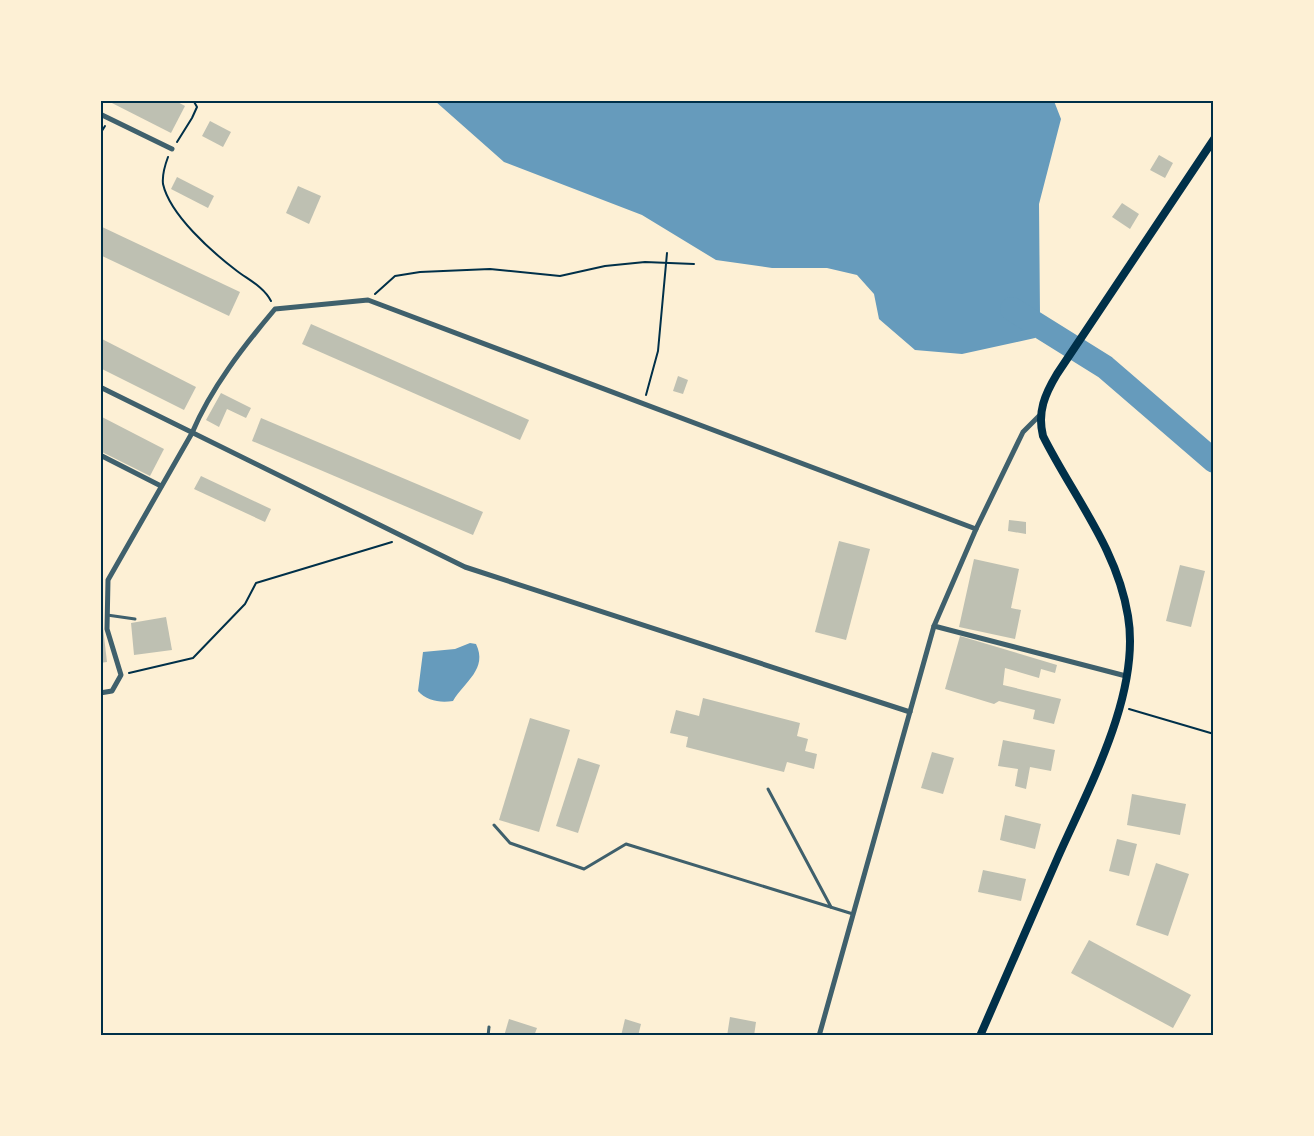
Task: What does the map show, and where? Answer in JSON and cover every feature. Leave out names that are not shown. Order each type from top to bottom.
[{"type":"main road","points":[[980,1035],[1102,757],[1120,707],[1126,676],[1130,635],[1128,616],[1117,574],[1097,530],[1043,436],[1040,415],[1043,400],[1081,337],[1214,139]]},
{"type":"street","points":[[100,114],[172,149]]},
{"type":"street","points":[[100,693],[112,691],[121,675],[107,629],[108,580],[192,433],[200,413],[239,354],[274,309],[368,300],[976,529]]},
{"type":"street","points":[[100,387],[465,567],[910,712]]},
{"type":"street","points":[[819,1035],[934,626],[976,529],[1023,432],[1040,415]]},
{"type":"street","points":[[100,455],[161,486]]},
{"type":"street","points":[[934,626],[1126,676]]},
{"type":"lane","points":[[107,615],[135,619]]},
{"type":"lane","points":[[768,789],[831,907]]},
{"type":"lane","points":[[494,825],[510,843],[584,869],[626,844],[853,914]]},
{"type":"lane","points":[[488,1035],[489,1027]]},
{"type":"path","points":[[193,100],[197,106],[164,167],[163,183],[171,203],[186,222],[235,270],[267,293],[274,309]]},
{"type":"path","points":[[644,404],[658,351],[667,253]]},
{"type":"path","points":[[368,300],[395,276],[420,272],[490,269],[560,276],[605,266],[645,262],[694,264]]},
{"type":"path","points":[[121,675],[193,658],[245,604],[256,583],[406,538]]},
{"type":"path","points":[[1120,707],[1214,734]]},
{"type":"water","points":[[435,101],[1054,101],[1061,119],[1039,204],[1040,315],[1035,338],[962,354],[915,350],[879,319],[874,294],[857,275],[827,268],[772,268],[716,260],[642,215],[504,162]]},
{"type":"water","points":[[470,643],[476,644],[479,653],[477,668],[453,701],[434,700],[418,691],[423,652],[455,649]]},
{"type":"building","points":[[106,100],[174,100],[185,106],[171,133]]},
{"type":"building","points":[[210,121],[231,132],[223,147],[202,136]]},
{"type":"building","points":[[1159,155],[1173,163],[1165,178],[1150,170]]},
{"type":"building","points":[[177,177],[214,196],[208,208],[171,189]]},
{"type":"building","points":[[298,186],[321,196],[309,224],[286,213]]},
{"type":"building","points":[[1122,203],[1139,214],[1130,229],[1112,217]]},
{"type":"building","points":[[100,226],[240,292],[229,316],[100,255]]},
{"type":"building","points":[[311,324],[529,420],[520,440],[302,344]]},
{"type":"building","points":[[100,338],[196,387],[184,410],[100,368]]},
{"type":"building","points":[[678,376],[688,380],[683,394],[673,391]]},
{"type":"building","points":[[221,393],[251,408],[246,418],[227,409],[219,427],[206,420]]},
{"type":"building","points":[[102,417],[164,449],[150,476],[100,451]]},
{"type":"building","points":[[261,418],[483,512],[473,535],[252,441]]},
{"type":"building","points":[[201,476],[271,509],[265,522],[194,489]]},
{"type":"building","points":[[1009,520],[1026,522],[1026,534],[1008,531]]},
{"type":"building","points":[[839,541],[870,549],[846,640],[815,632]]},
{"type":"building","points":[[974,559],[1019,569],[1011,608],[1021,610],[1015,639],[959,627]]},
{"type":"building","points":[[1180,565],[1205,571],[1191,627],[1166,621]]},
{"type":"building","points":[[166,617],[172,650],[134,655],[131,623]]},
{"type":"building","points":[[100,628],[103,628],[107,662],[100,663]]},
{"type":"building","points":[[960,636],[1057,665],[1055,673],[1041,669],[1039,678],[1005,668],[1003,685],[1061,699],[1054,724],[1033,719],[1035,710],[999,701],[994,704],[945,689]]},
{"type":"building","points":[[703,698],[800,723],[797,736],[808,739],[805,751],[817,754],[814,769],[787,762],[784,772],[686,747],[688,737],[670,733],[676,710],[699,716]]},
{"type":"building","points":[[530,718],[570,730],[539,832],[499,820]]},
{"type":"building","points":[[1003,740],[1055,750],[1051,771],[1030,767],[1026,789],[1015,786],[1018,769],[998,766]]},
{"type":"building","points":[[932,752],[954,758],[943,794],[921,788]]},
{"type":"building","points":[[578,758],[600,765],[578,833],[556,826]]},
{"type":"building","points":[[1132,794],[1186,804],[1180,835],[1127,825]]},
{"type":"building","points":[[1005,815],[1041,824],[1035,849],[1000,840]]},
{"type":"building","points":[[1117,839],[1137,844],[1129,876],[1109,871]]},
{"type":"building","points":[[1156,863],[1189,874],[1168,936],[1136,925]]},
{"type":"building","points":[[983,870],[1026,879],[1021,901],[978,892]]},
{"type":"building","points":[[1089,940],[1191,995],[1173,1028],[1071,973]]},
{"type":"building","points":[[730,1017],[756,1022],[754,1036],[727,1036]]},
{"type":"building","points":[[509,1019],[537,1028],[534,1036],[504,1036]]},
{"type":"building","points":[[625,1019],[641,1024],[638,1036],[621,1036]]},
{"type":"waterway","points":[[1012,309],[1105,367],[1214,461]]}]
